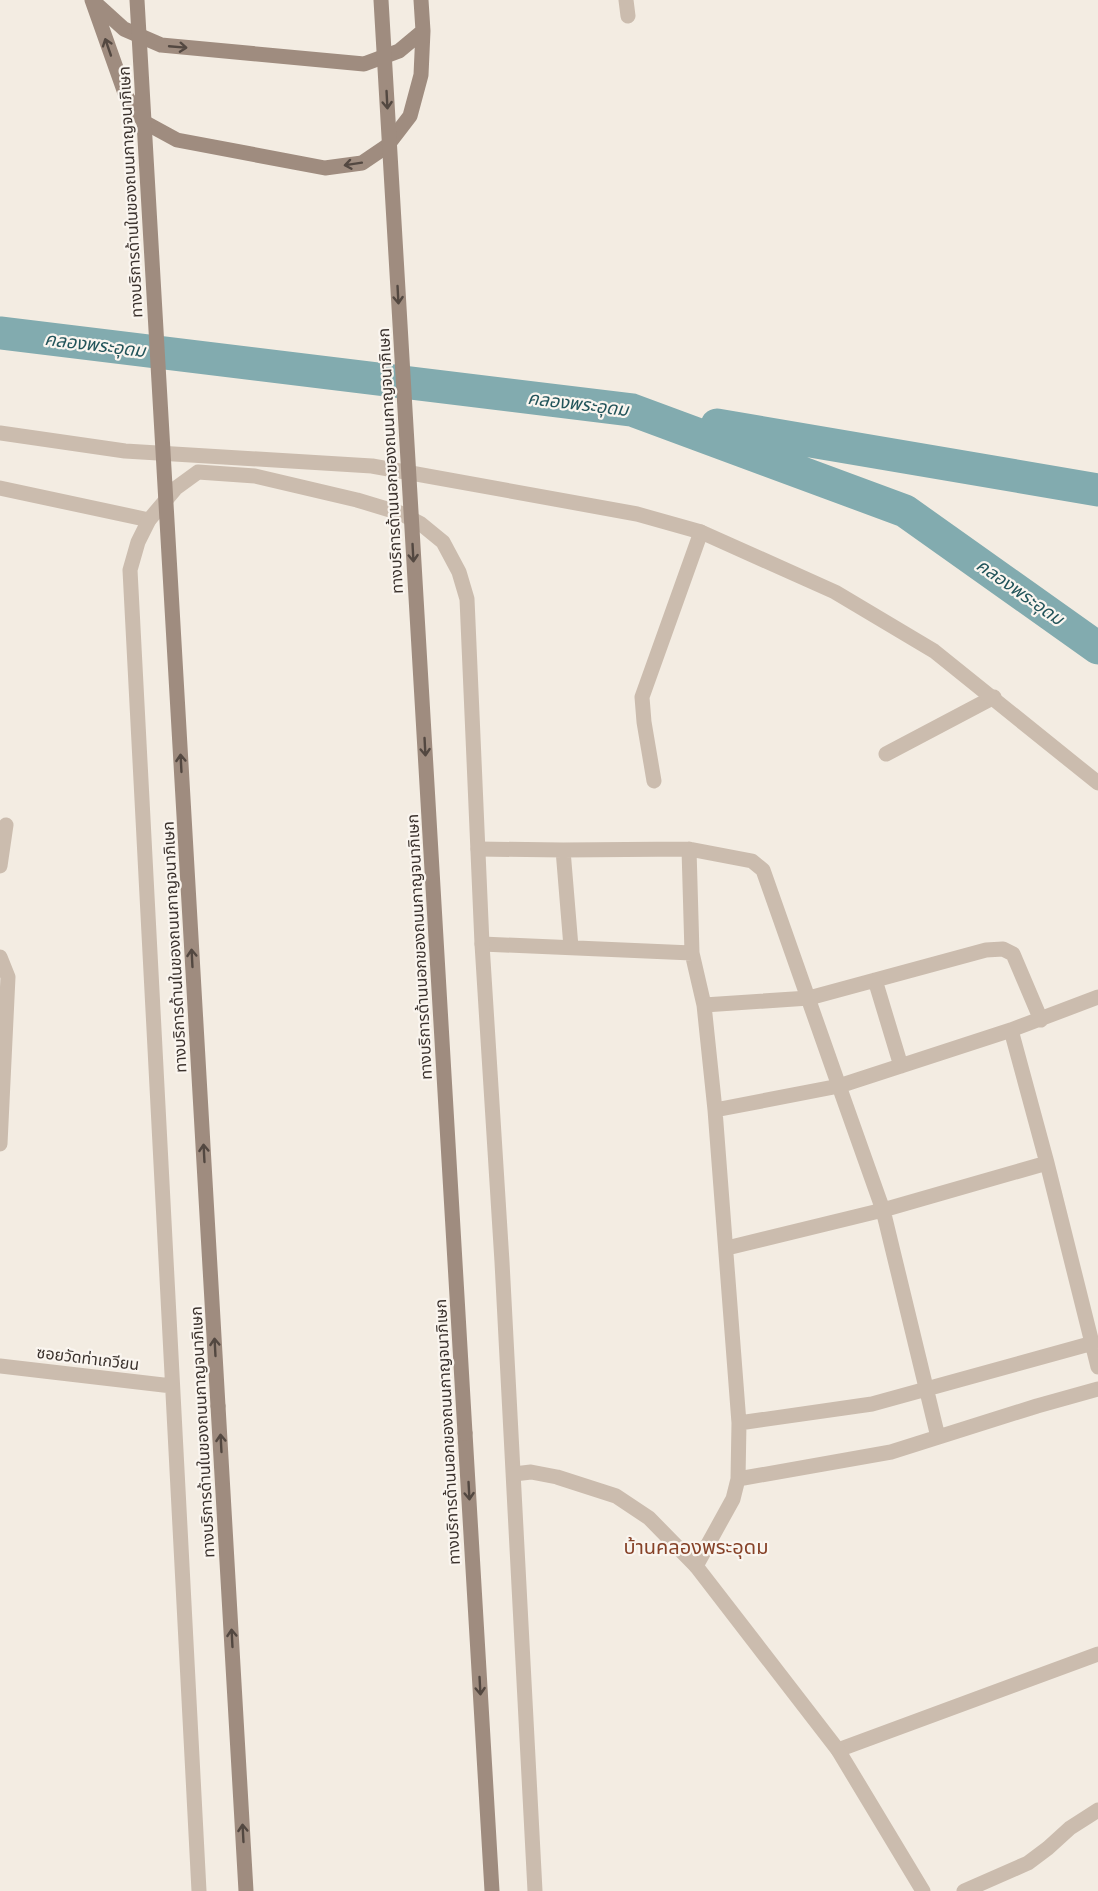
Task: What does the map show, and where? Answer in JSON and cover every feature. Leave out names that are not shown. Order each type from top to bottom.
[{"type":"main road","points":[[92,0],[124,29],[160,45],[319,60],[364,64],[399,51],[423,31]]},
{"type":"main road","points":[[92,0],[126,96],[144,122],[177,140],[325,168],[362,162],[387,146],[410,116],[421,75],[423,31],[421,0]]},
{"type":"main road","name":"ทางบริการด้านในของถนนกาญจนาภิเษก","points":[[137,0],[246,1891]]},
{"type":"main road","name":"ทางบริการด้านนอกของถนนกาญจนาภิเษก","points":[[381,0],[492,1891]]},
{"type":"street","points":[[626,0],[628,16]]},
{"type":"street","points":[[0,433],[125,451],[372,466],[637,514],[701,532],[834,592],[934,651],[1098,783]]},
{"type":"street","points":[[199,1891],[130,570],[138,542],[149,520],[176,488],[198,472],[255,476],[357,500],[399,513],[421,524],[443,542],[459,572],[467,599],[482,944],[514,1474],[535,1891]]},
{"type":"street","points":[[0,488],[149,520]]},
{"type":"street","points":[[654,781],[642,697],[701,532]]},
{"type":"street","points":[[886,754],[994,697]]},
{"type":"street","points":[[0,866],[6,825]]},
{"type":"street","points":[[478,849],[689,849],[752,861],[764,870],[882,1210],[938,1437]]},
{"type":"street","points":[[689,849],[692,953],[704,1005],[715,1110],[739,1423],[738,1479],[733,1499],[696,1566]]},
{"type":"street","points":[[563,850],[570,947]]},
{"type":"street","points":[[482,944],[692,953]]},
{"type":"street","points":[[704,1005],[809,998],[986,950],[1003,949],[1013,954],[1041,1020]]},
{"type":"street","points":[[0,957],[7,969],[8,977],[0,1144]]},
{"type":"street","points":[[875,981],[901,1066]]},
{"type":"street","points":[[715,1110],[839,1086],[1041,1020],[1098,997]]},
{"type":"street","points":[[1011,1030],[1098,1367]]},
{"type":"street","points":[[727,1248],[882,1210],[1047,1164]]},
{"type":"street","points":[[739,1423],[872,1404],[1093,1342]]},
{"type":"street","name":"ซอยวัดท่าเกวียน","points":[[0,1366],[172,1386]]},
{"type":"street","points":[[738,1479],[891,1452],[1098,1389]]},
{"type":"street","points":[[514,1474],[531,1472],[557,1477],[616,1496],[650,1518],[696,1566],[838,1750],[923,1891]]},
{"type":"street","points":[[838,1750],[1098,1654]]},
{"type":"street","points":[[964,1891],[1028,1863],[1070,1828],[1098,1810]]},
{"type":"waterway","name":"คลองพระอุดม","points":[[0,333],[632,410],[905,511],[1098,648]]},
{"type":"waterway","points":[[717,425],[1098,490]]},
{"type":"district","name":"บ้านคลองพระอุดม","points":[[696,1547]]}]
